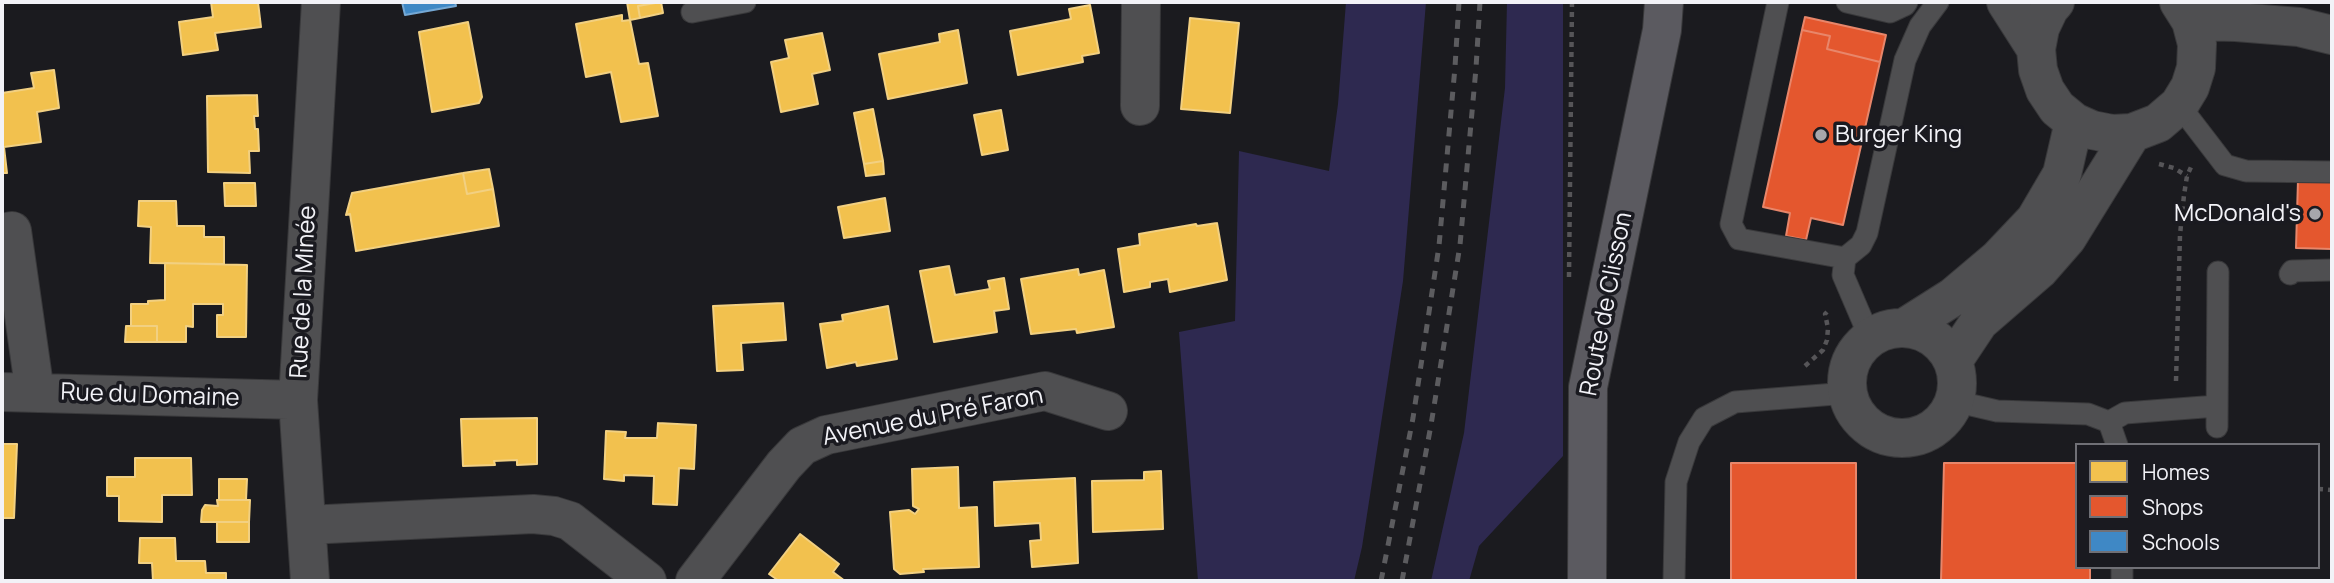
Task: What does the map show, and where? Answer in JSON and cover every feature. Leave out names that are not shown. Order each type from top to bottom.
[{"type":"main road","name":"Route de Clisson","points":[[1587,581],[1588,387],[1667,11]]},
{"type":"street","name":"Rue de la Minée","points":[[310,581],[298,400],[321,2]]},
{"type":"street","points":[[1140,106],[1141,2]]},
{"type":"street","points":[[2006,2],[2036,49]]},
{"type":"street","points":[[2055,2],[2040,28],[2036,49],[2038,71],[2045,90],[2057,108],[2074,122],[2102,132],[2132,133],[2158,123],[2179,105],[2190,88],[2196,68],[2197,44],[2185,12]]},
{"type":"street","points":[[2185,12],[2332,35]]},
{"type":"street","points":[[1887,333],[1919,330],[1933,337],[1953,361],[1956,374],[1954,401],[1940,421],[1921,435],[1905,438],[1890,436],[1863,421],[1848,393],[1847,378],[1851,362],[1859,349],[1887,333],[1953,297],[1998,259],[2035,220],[2063,174],[2074,122]]},
{"type":"street","points":[[1953,361],[1979,322],[2039,270],[2067,238],[2132,133]]},
{"type":"street","points":[[2,233],[12,231],[18,392]]},
{"type":"street","name":"Avenue du Pré Faron","points":[[695,581],[784,465],[802,446],[826,435],[1045,391],[1108,411]]},
{"type":"street","name":"Rue du Domaine","points":[[18,392],[298,400]]},
{"type":"street","points":[[307,525],[533,514],[554,516],[570,522],[647,581]]},
{"type":"lane","points":[[692,12],[745,2]]},
{"type":"lane","points":[[1777,2],[1731,224],[1740,239],[1845,258]]},
{"type":"lane","points":[[1847,2],[1898,7],[1905,33],[1905,60]]},
{"type":"lane","points":[[1887,333],[1843,275],[1845,258],[1861,245],[1867,233],[1905,60],[1920,26],[1938,2]]},
{"type":"lane","points":[[2179,105],[2225,165],[2246,171],[2332,172]]},
{"type":"lane","points":[[2291,274],[2292,271],[2332,270]]},
{"type":"lane","points":[[2109,422],[2125,413],[2217,416],[2218,272]]},
{"type":"lane","points":[[1674,581],[1675,482],[1689,442],[1704,418],[1735,401],[1848,393]]},
{"type":"lane","points":[[1954,401],[1997,411],[2088,414],[2109,422],[2116,443]]},
{"type":"path","points":[[1569,279],[1572,2]]},
{"type":"path","points":[[2164,383],[2176,383],[2180,235],[2187,176],[2204,139]]},
{"type":"path","points":[[2155,164],[2174,168],[2187,176]]},
{"type":"shaded area","points":[[1346,2],[1426,2],[1403,281],[1362,547],[1354,581],[1198,581],[1179,332],[1235,321],[1239,151],[1329,171],[1338,104]]},
{"type":"shaded area","points":[[1507,2],[1563,2],[1563,456],[1479,546],[1469,581],[1431,581],[1464,433],[1505,88]]},
{"type":"building: Homes","points":[[211,2],[258,2],[261,27],[215,33],[218,50],[183,55],[179,22],[213,17]]},
{"type":"building: Homes","points":[[627,2],[660,2],[638,6],[640,18],[630,20]]},
{"type":"building: Homes","points":[[661,2],[663,13],[640,18],[638,6]]},
{"type":"building: Homes","points":[[1090,5],[1099,53],[1082,56],[1083,62],[1018,75],[1010,31],[1071,19],[1069,9]]},
{"type":"building: Homes","points":[[622,15],[622,21],[630,20],[639,64],[648,63],[658,116],[621,122],[611,72],[586,77],[576,24]]},
{"type":"building: Homes","points":[[1190,18],[1239,23],[1230,113],[1181,109]]},
{"type":"building: Homes","points":[[468,22],[482,97],[479,103],[432,112],[419,32]]},
{"type":"building: Homes","points":[[958,30],[967,83],[888,99],[879,54],[940,42],[939,34]]},
{"type":"building: Homes","points":[[822,33],[830,70],[812,74],[818,104],[781,112],[771,62],[789,58],[785,40]]},
{"type":"building: Homes","points":[[54,70],[59,108],[37,112],[41,142],[4,147],[7,173],[2,173],[2,93],[34,88],[31,73]]},
{"type":"building: Homes","points":[[257,95],[258,116],[254,116],[255,129],[258,129],[259,151],[249,151],[250,173],[208,172],[207,96]]},
{"type":"building: Homes","points":[[873,109],[883,161],[864,164],[854,113]]},
{"type":"building: Homes","points":[[1001,110],[1008,150],[982,155],[974,115]]},
{"type":"building: Homes","points":[[883,161],[884,174],[866,176],[864,164]]},
{"type":"building: Homes","points":[[489,169],[493,189],[467,194],[463,173]]},
{"type":"building: Homes","points":[[463,173],[467,194],[493,189],[499,226],[356,251],[350,214],[346,215],[352,193]]},
{"type":"building: Homes","points":[[224,183],[255,183],[256,206],[225,206]]},
{"type":"building: Homes","points":[[885,198],[890,231],[844,238],[838,207]]},
{"type":"building: Homes","points":[[139,201],[176,201],[177,226],[204,226],[204,237],[224,237],[224,264],[150,263],[151,227],[138,226]]},
{"type":"building: Homes","points":[[1217,223],[1227,280],[1170,292],[1168,279],[1150,282],[1150,287],[1124,292],[1118,249],[1140,245],[1139,234]]},
{"type":"building: Homes","points":[[165,263],[247,265],[246,337],[217,337],[217,315],[223,315],[223,304],[193,304],[193,327],[186,326],[186,342],[157,342],[157,326],[131,326],[131,304],[165,300]]},
{"type":"building: Homes","points":[[949,266],[955,295],[990,289],[988,281],[1004,278],[1009,309],[994,311],[997,332],[934,342],[920,271]]},
{"type":"building: Homes","points":[[1078,269],[1079,275],[1104,270],[1114,327],[1077,333],[1076,329],[1031,334],[1021,279]]},
{"type":"building: Homes","points":[[783,303],[786,340],[741,343],[743,370],[717,371],[713,306]]},
{"type":"building: Homes","points":[[888,306],[897,359],[857,366],[856,362],[827,368],[820,324],[843,321],[842,315]]},
{"type":"building: Homes","points":[[126,326],[157,326],[157,342],[125,342]]},
{"type":"building: Homes","points":[[537,418],[537,464],[517,465],[517,460],[494,461],[495,465],[463,466],[461,419]]},
{"type":"building: Homes","points":[[658,423],[696,425],[694,469],[679,468],[677,505],[653,504],[654,476],[624,475],[624,481],[604,479],[606,431],[626,432],[625,438],[657,438]]},
{"type":"building: Homes","points":[[2,444],[17,444],[14,518],[2,518]]},
{"type":"building: Homes","points":[[135,458],[191,458],[192,495],[162,495],[162,522],[119,521],[119,496],[107,496],[107,477],[135,477]]},
{"type":"building: Homes","points":[[958,467],[959,508],[977,507],[979,567],[923,569],[924,572],[900,574],[894,569],[890,512],[909,510],[915,514],[919,509],[913,506],[912,469]]},
{"type":"building: Homes","points":[[1161,471],[1163,529],[1093,532],[1092,481],[1144,480],[1144,472]]},
{"type":"building: Homes","points":[[1075,478],[1078,563],[1032,567],[1030,541],[1041,540],[1040,523],[995,526],[994,482]]},
{"type":"building: Homes","points":[[219,479],[247,479],[246,500],[219,500]]},
{"type":"building: Homes","points":[[217,500],[250,500],[249,522],[201,522],[205,505],[218,506]]},
{"type":"building: Homes","points":[[217,522],[249,522],[249,542],[217,542]]},
{"type":"building: Homes","points":[[800,534],[839,564],[833,572],[845,581],[779,581],[769,574]]},
{"type":"building: Homes","points":[[140,538],[175,538],[176,561],[205,561],[206,573],[226,573],[226,581],[153,581],[152,563],[139,563]]},
{"type":"building: Shops","points":[[1805,17],[1886,35],[1880,62],[1827,49],[1830,36],[1802,30]]},
{"type":"building: Shops","name":"Burger King","points":[[1802,30],[1830,36],[1827,49],[1880,62],[1843,225],[1811,218],[1806,240],[1786,236],[1790,213],[1763,207]]},
{"type":"building: Shops","name":"McDonald's","points":[[2298,180],[2332,180],[2332,249],[2296,248]]},
{"type":"building: Shops","points":[[1731,463],[1856,463],[1856,581],[1731,581]]},
{"type":"building: Shops","points":[[1944,463],[2075,463],[2075,569],[2090,569],[2090,581],[1941,581]]},
{"type":"building: Schools","points":[[402,2],[455,2],[456,6],[405,15]]},
{"type":"railway","points":[[1381,581],[1413,418],[1439,246],[1459,2]]},
{"type":"railway","points":[[1402,581],[1460,245],[1480,2]]},
{"type":"place","name":"Burger King","points":[[1821,135]]},
{"type":"place","name":"McDonald's","points":[[2315,214]]}]
